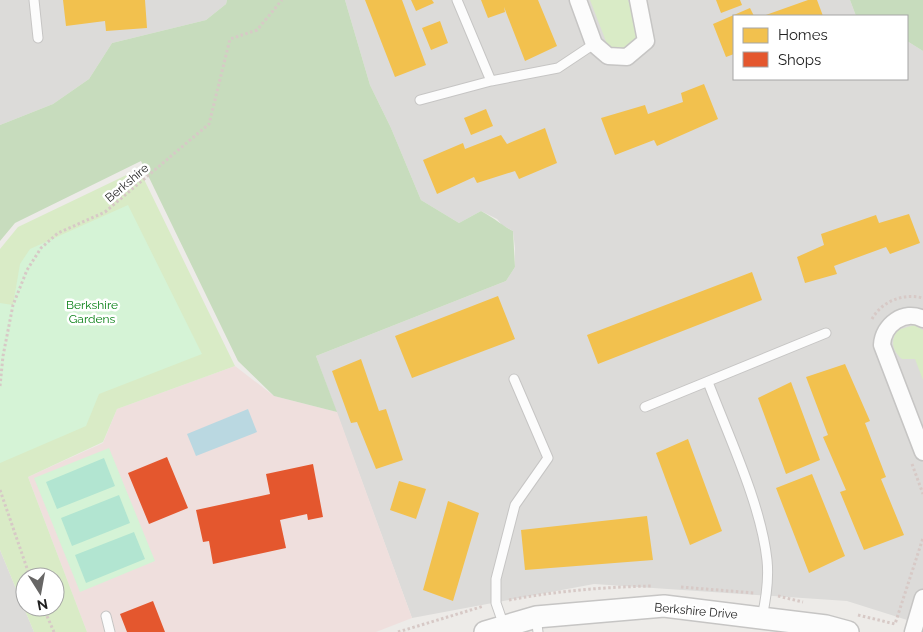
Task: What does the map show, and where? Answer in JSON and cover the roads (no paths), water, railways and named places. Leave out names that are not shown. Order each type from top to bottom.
[{"type":"street","points":[[578,0],[594,44],[608,56],[627,57],[646,41],[641,1]]},
{"type":"street","points":[[923,318],[907,316],[896,320],[887,328],[882,336],[882,345],[923,452]]},
{"type":"street","points":[[912,632],[923,598]]},
{"type":"street","name":"Berkshire Drive","points":[[494,629],[664,606],[826,626],[849,623]]},
{"type":"lane","points":[[34,0],[38,38]]},
{"type":"lane","points":[[457,0],[491,82]]},
{"type":"lane","points":[[420,100],[558,68],[594,44]]},
{"type":"lane","points":[[644,406],[708,382],[826,333]]},
{"type":"lane","points":[[494,629],[496,579],[515,505],[548,458],[514,379]]},
{"type":"lane","points":[[708,382],[745,475],[761,529],[767,560],[766,594],[762,617]]},
{"type":"lane","points":[[106,616],[110,632]]},
{"type":"water","points":[[248,409],[257,432],[196,456],[187,434]]},
{"type":"park label","name":"Berkshire Gardens","points":[[92,312]]}]
